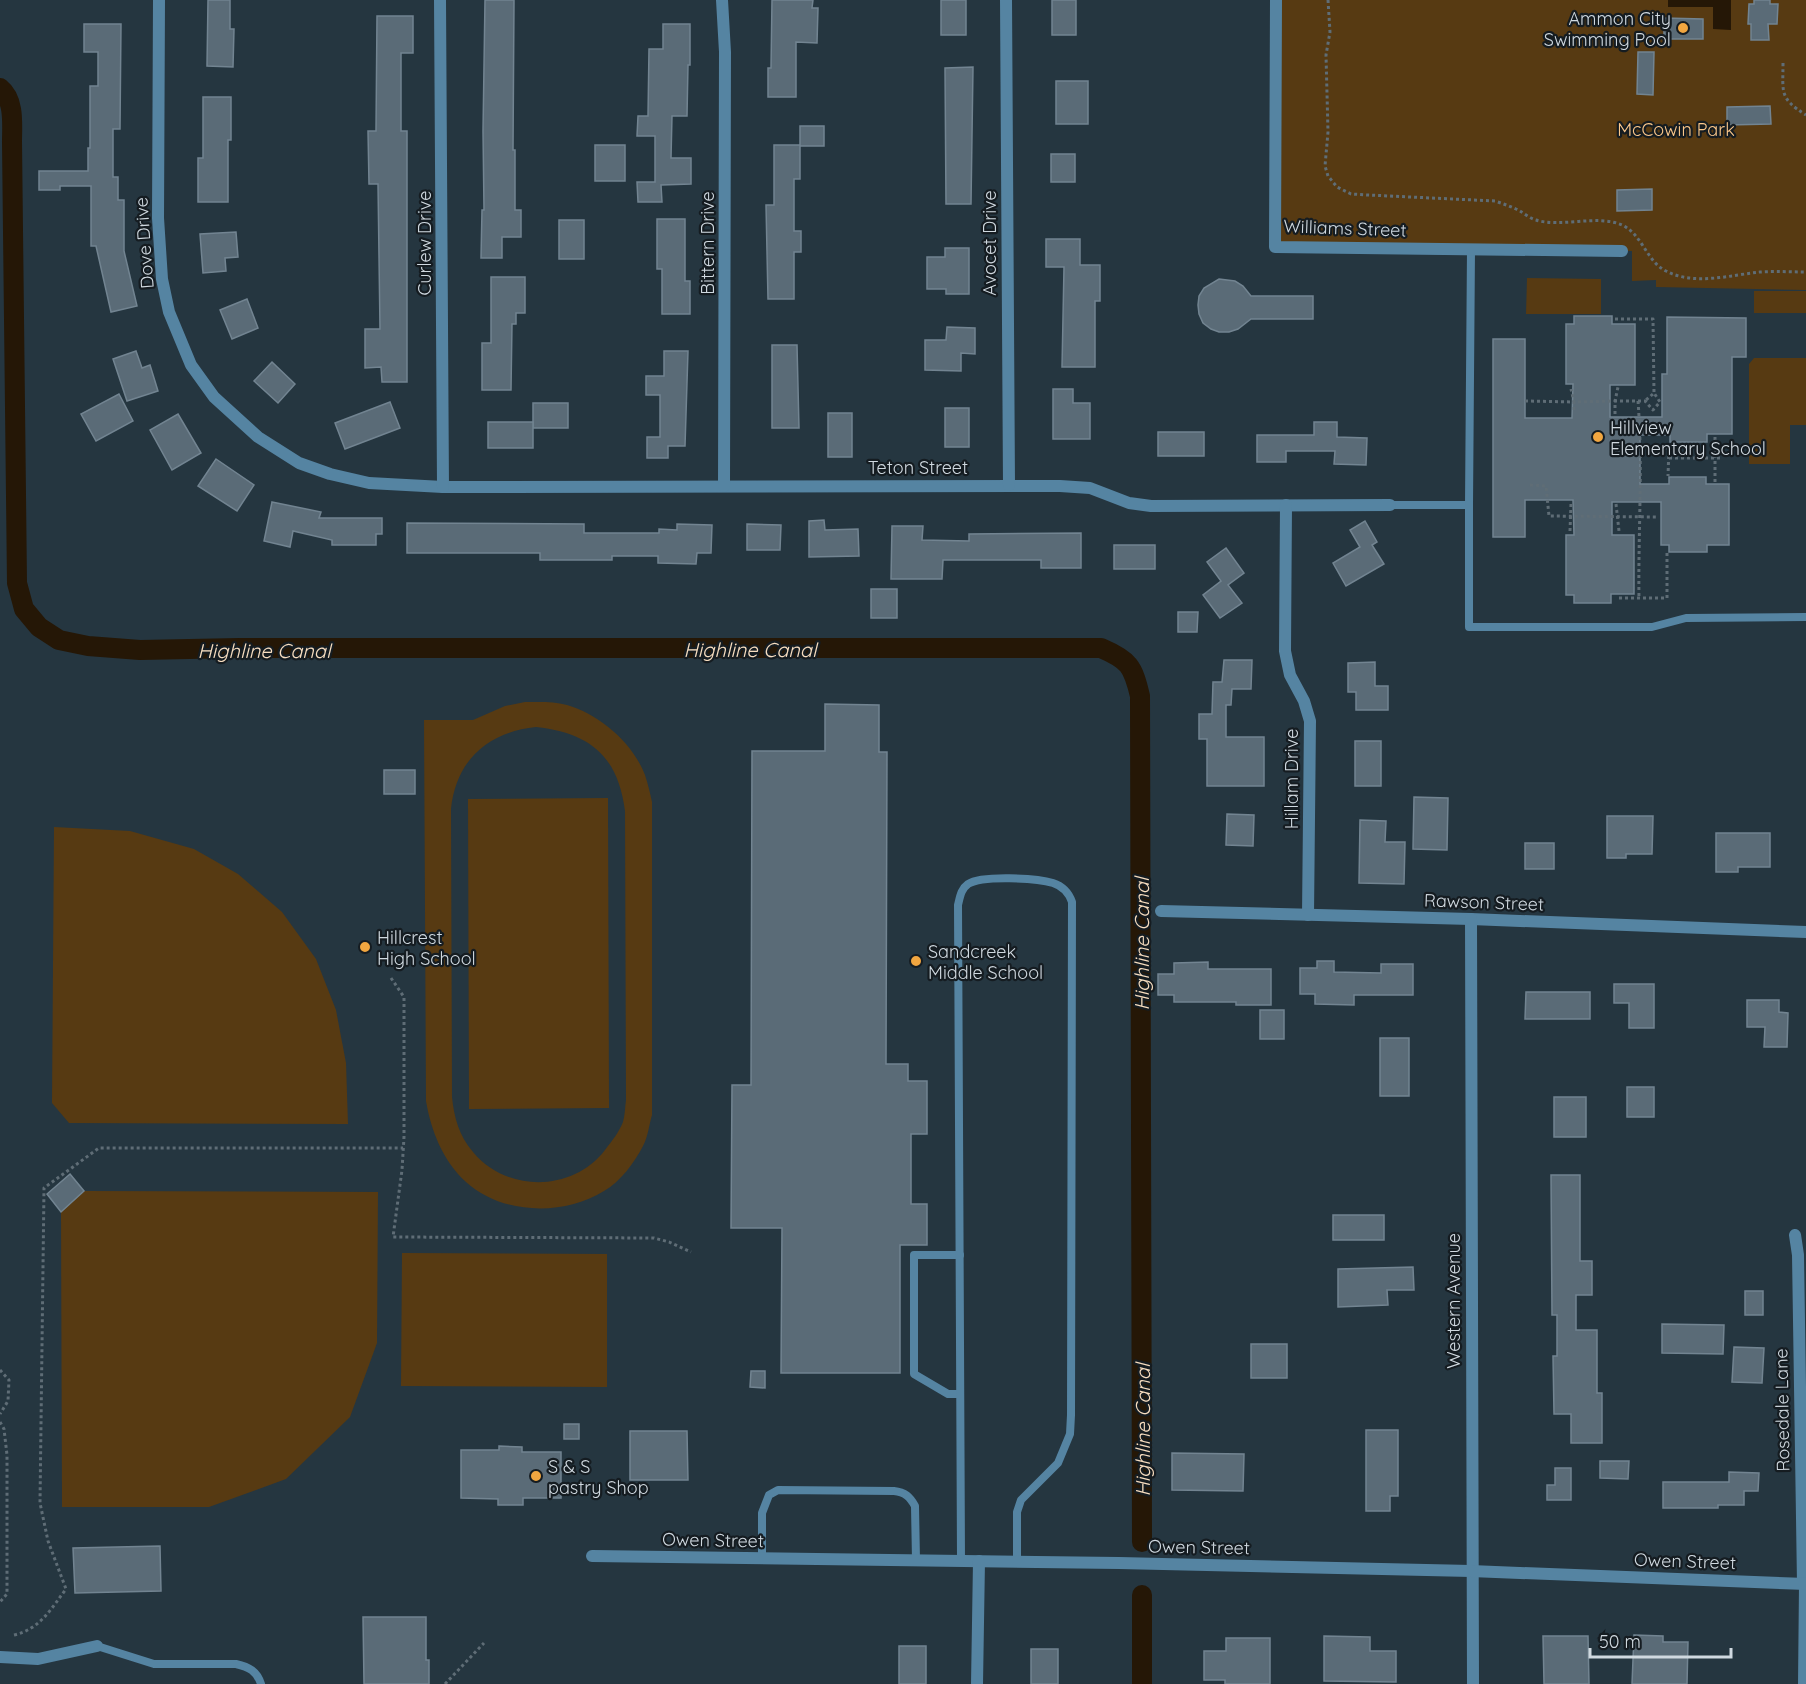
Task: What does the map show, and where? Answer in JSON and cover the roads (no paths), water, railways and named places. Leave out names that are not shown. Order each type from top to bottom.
[{"type":"street","name":"Dove Drive","points":[[159,0],[158,218],[162,279],[169,312],[191,365],[214,397],[258,437],[299,463],[330,474],[369,483],[443,486]]},
{"type":"street","name":"Curlew Drive","points":[[440,0],[443,486]]},
{"type":"street","name":"Bittern Drive","points":[[722,0],[725,52],[724,486]]},
{"type":"street","name":"Avocet Drive","points":[[1006,0],[1009,485]]},
{"type":"street","name":"Williams Street","points":[[1276,0],[1275,247],[1622,251]]},
{"type":"street","name":"Teton Street","points":[[443,486],[1009,485],[1090,488],[1129,503],[1151,506],[1390,505]]},
{"type":"street","name":"Hillam Drive","points":[[1286,505],[1285,651],[1290,675],[1304,701],[1310,722],[1308,915]]},
{"type":"street","name":"Rawson Street","points":[[1161,911],[1471,919],[1806,932]]},
{"type":"street","name":"Western Avenue","points":[[1471,919],[1473,1684]]},
{"type":"street","name":"Rosedale Lane","points":[[1795,1235],[1798,1255],[1804,1584]]},
{"type":"street","name":"Owen Street","points":[[592,1556],[1471,1571],[1804,1584]]},
{"type":"street","points":[[977,1684],[979,1561]]},
{"type":"street","points":[[0,1657],[38,1659],[97,1646]]},
{"type":"lane","points":[[1471,249],[1469,627],[1652,627],[1686,618],[1806,617]]},
{"type":"lane","points":[[1390,505],[1469,505]]},
{"type":"lane","points":[[962,1561],[958,904],[961,892],[967,885],[980,879],[1040,880],[1055,884],[1069,894],[1072,902],[1071,1415],[1070,1434],[1058,1463],[1021,1500],[1017,1512],[1017,1562]]},
{"type":"lane","points":[[960,1255],[914,1255],[914,1374],[948,1394],[960,1394]]},
{"type":"lane","points":[[762,1558],[762,1513],[769,1495],[778,1490],[884,1491],[902,1492],[911,1498],[915,1506],[916,1560]]},
{"type":"lane","points":[[1802,1684],[1804,1584]]},
{"type":"lane","points":[[97,1646],[154,1664],[236,1664],[249,1667],[258,1676],[261,1684]]},
{"type":"waterway","name":"Highline Canal","points":[[0,88],[8,99],[12,121],[17,583],[24,609],[39,627],[59,640],[88,646],[140,650],[1101,648],[1118,656],[1128,665],[1135,678],[1140,696],[1142,1542]]},
{"type":"waterway","name":"Highline Canal","points":[[1142,1595],[1142,1684]]},
{"type":"place","name":"Ammon City Swimming Pool","points":[[1683,28]]},
{"type":"place","name":"Hillview Elementary School","points":[[1598,437]]},
{"type":"place","name":"Hillcrest High School","points":[[365,947]]},
{"type":"place","name":"Sandcreek Middle School","points":[[916,961]]},
{"type":"place","name":"S & S pastry Shop","points":[[536,1476]]},
{"type":"park label","name":"McCowin Park","points":[[1676,129]]}]
